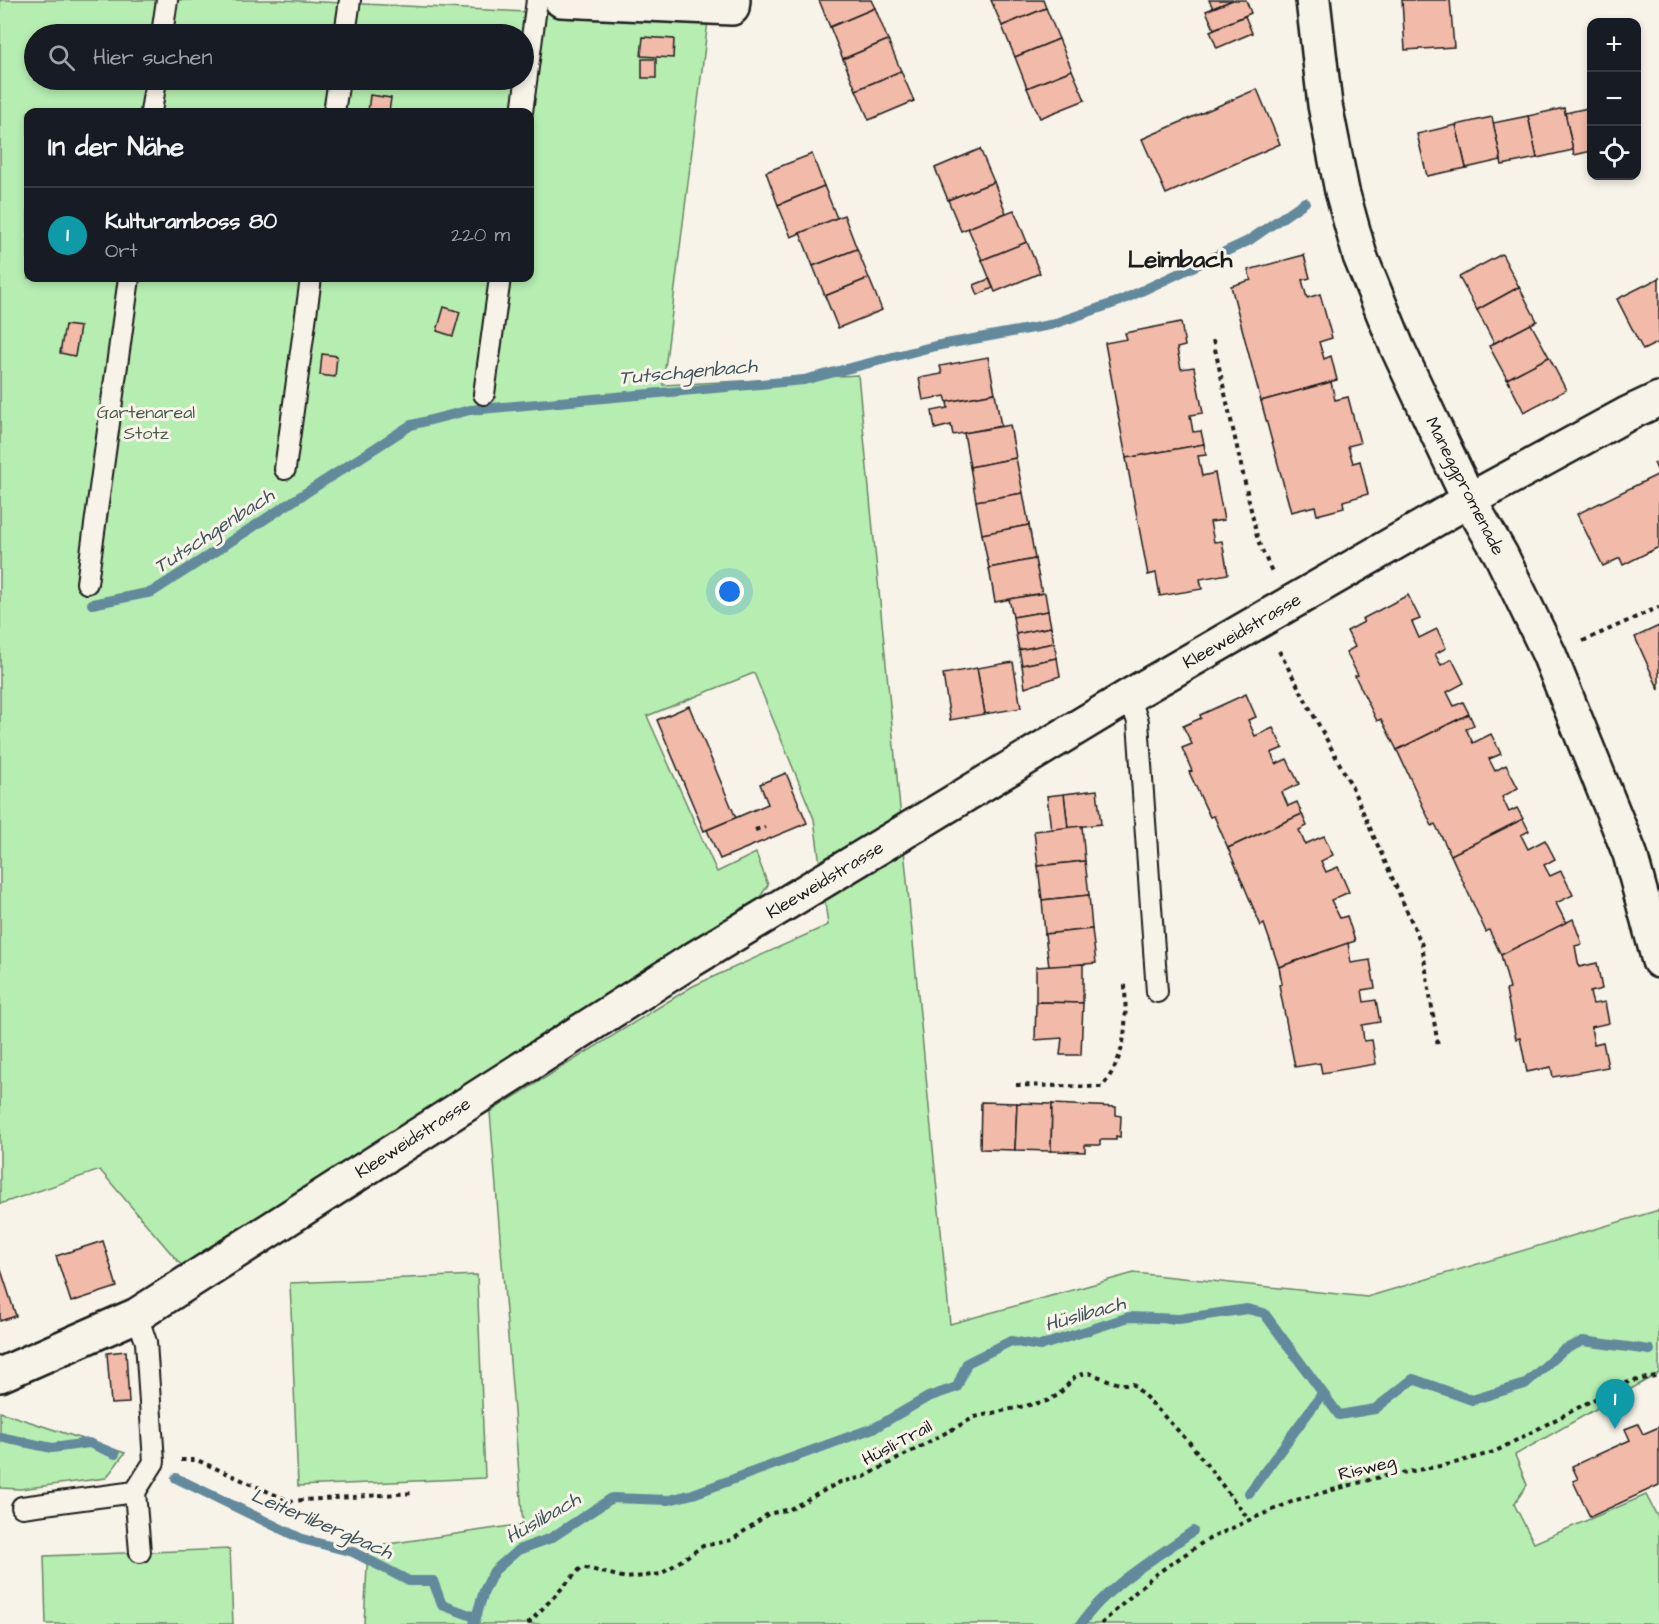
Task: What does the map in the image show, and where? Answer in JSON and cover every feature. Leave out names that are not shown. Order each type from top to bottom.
[{"type":"street","points":[[561,0],[732,8],[733,0]]},
{"type":"street","name":"Maneggpromenade","points":[[1312,0],[1325,105],[1342,191],[1360,256],[1397,347],[1469,500],[1501,555],[1553,664],[1630,854],[1659,961]]},
{"type":"street","name":"Kleeweidstrasse","points":[[0,1375],[137,1315],[692,960],[1129,696],[1469,500],[1659,399]]},
{"type":"lane","points":[[163,24],[167,0]]},
{"type":"lane","points":[[346,24],[350,0]]},
{"type":"lane","points":[[534,24],[537,0]]},
{"type":"lane","points":[[152,108],[154,90]]},
{"type":"lane","points":[[335,108],[337,90]]},
{"type":"lane","points":[[523,108],[525,90]]},
{"type":"lane","points":[[87,583],[128,282]]},
{"type":"lane","points":[[285,469],[311,282]]},
{"type":"lane","points":[[484,394],[499,282]]},
{"type":"lane","points":[[1129,696],[1138,722],[1157,992]]},
{"type":"lane","points":[[137,1315],[146,1342],[154,1461],[135,1492],[140,1552]]},
{"type":"lane","points":[[21,1507],[135,1492]]},
{"type":"path","points":[[1213,340],[1275,612],[1422,945],[1438,1046]]},
{"type":"path","points":[[1573,645],[1659,607]]},
{"type":"path","points":[[754,830],[765,827]]},
{"type":"path","points":[[1016,1085],[1102,1087],[1117,1068],[1124,1042],[1124,977]]},
{"type":"path","name":"Hüsli-Trail","points":[[528,1624],[582,1568],[626,1578],[661,1574],[703,1546],[732,1540],[768,1514],[790,1509],[840,1482],[864,1477],[975,1417],[1047,1401],[1058,1395],[1075,1377],[1089,1372],[1119,1384],[1133,1384],[1190,1443],[1249,1520]]},
{"type":"path","name":"Risweg","points":[[1101,1624],[1153,1576],[1205,1541],[1249,1520],[1296,1500],[1380,1477],[1451,1464],[1494,1452],[1625,1383],[1659,1375]]},
{"type":"path","points":[[154,1461],[197,1460],[289,1501],[414,1493]]},
{"type":"green space","name":"Gartenareal Stotz","points":[[0,0],[282,0],[708,21],[663,385],[858,375],[950,1324],[1134,1273],[1367,1297],[1659,1210],[1659,1373],[1515,1455],[1527,1485],[1514,1504],[1534,1543],[1646,1495],[1659,1520],[1659,1624],[364,1624],[368,1547],[523,1524],[490,1112],[693,986],[828,925],[814,819],[754,673],[647,716],[717,872],[756,853],[768,885],[754,906],[182,1266],[100,1170],[0,1204]]},
{"type":"green space","points":[[477,1275],[485,1478],[298,1486],[290,1283]]},
{"type":"green space","points":[[0,1412],[125,1453],[106,1478],[20,1489],[0,1488]]},
{"type":"green space","points":[[230,1549],[233,1624],[46,1624],[44,1556]]},
{"type":"building","points":[[819,0],[871,0],[875,8],[830,27]]},
{"type":"building","points":[[991,0],[1043,0],[1046,8],[1002,26]]},
{"type":"building","points":[[1209,0],[1233,0],[1213,8]]},
{"type":"building","points":[[1233,0],[1246,0],[1251,13],[1214,29],[1206,11]]},
{"type":"building","points":[[1402,0],[1450,0],[1454,47],[1405,50]]},
{"type":"building","points":[[875,8],[888,40],[843,59],[830,27]]},
{"type":"building","points":[[1046,8],[1059,39],[1015,57],[1002,26]]},
{"type":"building","points":[[1245,16],[1252,33],[1217,48],[1210,31]]},
{"type":"building","points":[[643,37],[674,39],[673,58],[641,56]]},
{"type":"building","points":[[1059,39],[1072,70],[1027,88],[1015,57]]},
{"type":"building","points":[[888,40],[901,71],[856,90],[843,59]]},
{"type":"building","points":[[642,59],[656,59],[656,78],[642,78]]},
{"type":"building","points":[[1072,70],[1085,100],[1040,118],[1027,88]]},
{"type":"building","points":[[901,71],[914,101],[869,120],[856,90]]},
{"type":"building","points":[[1257,89],[1280,144],[1166,194],[1142,139]]},
{"type":"building","points":[[370,95],[391,98],[390,108],[368,108]]},
{"type":"building","points":[[1564,108],[1573,150],[1537,158],[1528,116]]},
{"type":"building","points":[[1587,108],[1587,152],[1574,155],[1565,113]]},
{"type":"building","points":[[1528,116],[1537,158],[1502,165],[1493,123]]},
{"type":"building","points":[[1492,117],[1501,160],[1466,168],[1456,125]]},
{"type":"building","points":[[1456,125],[1466,168],[1427,176],[1417,134]]},
{"type":"building","points":[[980,149],[994,182],[948,200],[935,168]]},
{"type":"building","points":[[812,154],[824,186],[778,205],[766,172]]},
{"type":"building","points":[[994,182],[1006,213],[961,231],[948,200]]},
{"type":"building","points":[[824,186],[837,218],[791,237],[778,205]]},
{"type":"building","points":[[1014,210],[1027,242],[982,260],[968,228]]},
{"type":"building","points":[[844,215],[857,249],[813,266],[800,233]]},
{"type":"building","points":[[1027,242],[1040,273],[995,292],[982,260]]},
{"type":"building","points":[[857,249],[869,278],[825,296],[813,266]]},
{"type":"building","points":[[1502,254],[1519,287],[1477,310],[1459,277]]},
{"type":"building","points":[[1304,255],[1310,278],[1302,280],[1307,298],[1320,294],[1332,338],[1319,342],[1324,359],[1331,356],[1337,380],[1261,401],[1231,286],[1251,280],[1248,270]]},
{"type":"building","points":[[869,278],[882,310],[838,328],[825,296]]},
{"type":"building","points":[[1659,278],[1659,342],[1643,350],[1617,299]]},
{"type":"building","points":[[989,279],[993,288],[978,295],[974,285]]},
{"type":"building","points":[[1519,287],[1537,321],[1494,343],[1477,310]]},
{"type":"building","points":[[444,307],[460,312],[453,336],[437,331]]},
{"type":"building","points":[[1181,322],[1185,346],[1177,348],[1181,369],[1194,367],[1203,413],[1190,415],[1193,432],[1201,431],[1204,444],[1126,458],[1105,343],[1127,339],[1125,333]]},
{"type":"building","points":[[1531,324],[1549,357],[1507,379],[1489,346]]},
{"type":"building","points":[[65,325],[80,327],[75,356],[60,353]]},
{"type":"building","points":[[322,354],[337,356],[335,377],[320,375]]},
{"type":"building","points":[[988,357],[995,393],[947,402],[945,396],[923,400],[919,378],[942,374],[940,366]]},
{"type":"building","points":[[1549,357],[1566,390],[1524,412],[1507,379]]},
{"type":"building","points":[[1331,382],[1335,400],[1348,397],[1360,443],[1348,446],[1353,463],[1360,461],[1368,494],[1343,501],[1344,508],[1317,515],[1315,506],[1291,512],[1261,401]]},
{"type":"building","points":[[995,393],[1001,426],[953,435],[951,425],[935,429],[932,411],[948,408],[947,402]]},
{"type":"building","points":[[1010,425],[1016,458],[970,467],[964,433]]},
{"type":"building","points":[[1204,444],[1206,455],[1198,456],[1202,476],[1215,473],[1224,520],[1210,522],[1214,542],[1222,541],[1228,574],[1200,579],[1202,589],[1160,596],[1156,573],[1148,575],[1126,458]]},
{"type":"building","points":[[1016,458],[1023,493],[976,501],[970,467]]},
{"type":"building","points":[[1659,461],[1659,474],[1654,463]]},
{"type":"building","points":[[1659,474],[1659,547],[1623,565],[1620,558],[1603,566],[1577,514]]},
{"type":"building","points":[[1023,493],[1029,525],[982,534],[976,501]]},
{"type":"building","points":[[1029,525],[1035,559],[989,568],[982,534]]},
{"type":"building","points":[[1035,559],[1042,593],[995,602],[989,568]]},
{"type":"building","points":[[1045,593],[1048,611],[1013,617],[1009,599]]},
{"type":"building","points":[[1408,595],[1420,619],[1412,622],[1419,638],[1437,629],[1446,648],[1435,654],[1441,665],[1452,659],[1464,683],[1447,692],[1454,706],[1463,702],[1469,714],[1397,750],[1381,719],[1377,721],[1355,676],[1358,675],[1346,652],[1355,647],[1347,631],[1364,622],[1362,619]]},
{"type":"building","points":[[1048,611],[1051,627],[1016,634],[1013,617]]},
{"type":"building","points":[[1659,626],[1659,690],[1635,637]]},
{"type":"building","points":[[1051,627],[1054,643],[1019,650],[1016,634]]},
{"type":"building","points":[[1054,643],[1057,658],[1022,665],[1019,650]]},
{"type":"building","points":[[1057,658],[1060,676],[1025,688],[1022,665]]},
{"type":"building","points":[[1013,662],[1021,708],[985,714],[977,668]]},
{"type":"building","points":[[977,668],[985,714],[950,720],[943,674]]},
{"type":"building","points":[[1246,694],[1256,717],[1248,720],[1255,736],[1273,728],[1283,748],[1271,753],[1276,764],[1287,759],[1299,784],[1282,792],[1288,806],[1297,802],[1302,814],[1228,848],[1214,816],[1210,817],[1189,772],[1192,771],[1182,748],[1192,744],[1183,726],[1201,718],[1200,715]]},
{"type":"building","points":[[689,706],[736,818],[704,831],[657,720]]},
{"type":"building","points":[[1469,714],[1474,725],[1466,729],[1473,743],[1491,734],[1501,754],[1489,759],[1495,771],[1506,765],[1518,788],[1502,797],[1509,812],[1517,808],[1523,819],[1451,855],[1435,824],[1432,826],[1397,750]]},
{"type":"building","points":[[786,773],[807,823],[720,859],[707,830],[768,804],[760,784]]},
{"type":"building","points":[[1097,790],[1101,824],[1068,828],[1064,794]]},
{"type":"building","points":[[1064,794],[1068,828],[1051,830],[1047,796]]},
{"type":"building","points":[[1302,814],[1307,826],[1299,830],[1305,844],[1324,836],[1333,855],[1321,861],[1326,872],[1338,867],[1349,892],[1331,900],[1340,918],[1347,916],[1355,941],[1279,967],[1264,924],[1261,926],[1228,848]]},
{"type":"building","points":[[1523,819],[1529,831],[1521,835],[1528,849],[1545,840],[1555,859],[1544,865],[1550,876],[1561,871],[1573,895],[1556,903],[1566,923],[1501,955],[1489,930],[1486,932],[1451,855]]},
{"type":"building","points":[[1082,826],[1085,861],[1038,866],[1034,831]]},
{"type":"building","points":[[1085,861],[1089,895],[1042,900],[1038,866]]},
{"type":"building","points":[[1089,895],[1092,929],[1045,934],[1042,900]]},
{"type":"building","points":[[1573,919],[1582,944],[1575,946],[1579,967],[1597,963],[1602,989],[1590,992],[1593,1004],[1605,1002],[1609,1023],[1591,1027],[1594,1044],[1603,1042],[1608,1067],[1553,1077],[1551,1067],[1527,1072],[1520,1038],[1516,1039],[1506,990],[1510,989],[1501,955]]},
{"type":"building","points":[[1092,929],[1096,963],[1049,967],[1045,934]]},
{"type":"building","points":[[1348,943],[1351,963],[1370,960],[1375,988],[1362,990],[1364,1002],[1376,1000],[1380,1022],[1362,1025],[1364,1041],[1372,1040],[1376,1064],[1322,1073],[1320,1063],[1295,1067],[1279,985],[1282,984],[1279,967]]},
{"type":"building","points":[[1083,964],[1083,1003],[1036,1002],[1036,967]]},
{"type":"building","points":[[1036,1002],[1083,1003],[1081,1055],[1060,1055],[1062,1038],[1035,1040]]},
{"type":"building","points":[[981,1102],[1017,1103],[1015,1150],[980,1149]]},
{"type":"building","points":[[1017,1103],[1052,1104],[1051,1151],[1015,1150]]},
{"type":"building","points":[[1052,1104],[1116,1107],[1116,1115],[1121,1116],[1120,1137],[1116,1136],[1116,1140],[1100,1140],[1100,1145],[1085,1145],[1085,1152],[1051,1151]]},
{"type":"building","points":[[103,1241],[117,1287],[71,1302],[56,1256]]},
{"type":"building","points":[[0,1267],[16,1316],[0,1321]]},
{"type":"building","points":[[126,1351],[129,1403],[111,1404],[107,1353]]},
{"type":"building","points":[[1638,1424],[1643,1434],[1659,1427],[1659,1485],[1590,1517],[1573,1481],[1578,1479],[1572,1466],[1630,1440],[1625,1429]]},
{"type":"waterway","name":"Tutschgenbach","points":[[92,604],[152,592],[411,425],[470,410],[804,380],[935,346],[1050,325],[1120,301],[1248,241],[1305,202]]},
{"type":"waterway","name":"Hüslibach","points":[[474,1624],[484,1591],[494,1571],[518,1550],[551,1538],[612,1498],[669,1500],[693,1494],[876,1427],[928,1397],[957,1387],[967,1363],[1011,1341],[1040,1346],[1129,1317],[1179,1319],[1247,1309],[1264,1313],[1339,1415],[1375,1409],[1413,1379],[1472,1400],[1525,1384],[1563,1350],[1583,1341],[1650,1350]]},
{"type":"waterway","points":[[1249,1493],[1322,1394]]},
{"type":"waterway","name":"Leiterlibergbach","points":[[0,1437],[52,1448],[89,1443],[115,1454]]},
{"type":"waterway","name":"Leiterlibergbach","points":[[176,1478],[302,1539],[353,1552],[409,1581],[433,1581],[442,1605],[475,1617]]},
{"type":"waterway","points":[[1081,1624],[1104,1597],[1118,1585],[1193,1531]]},
{"type":"place","name":"Kulturamboss 80","points":[[1615,1429]]},
{"type":"district","name":"Leimbach","points":[[1180,260]]}]
